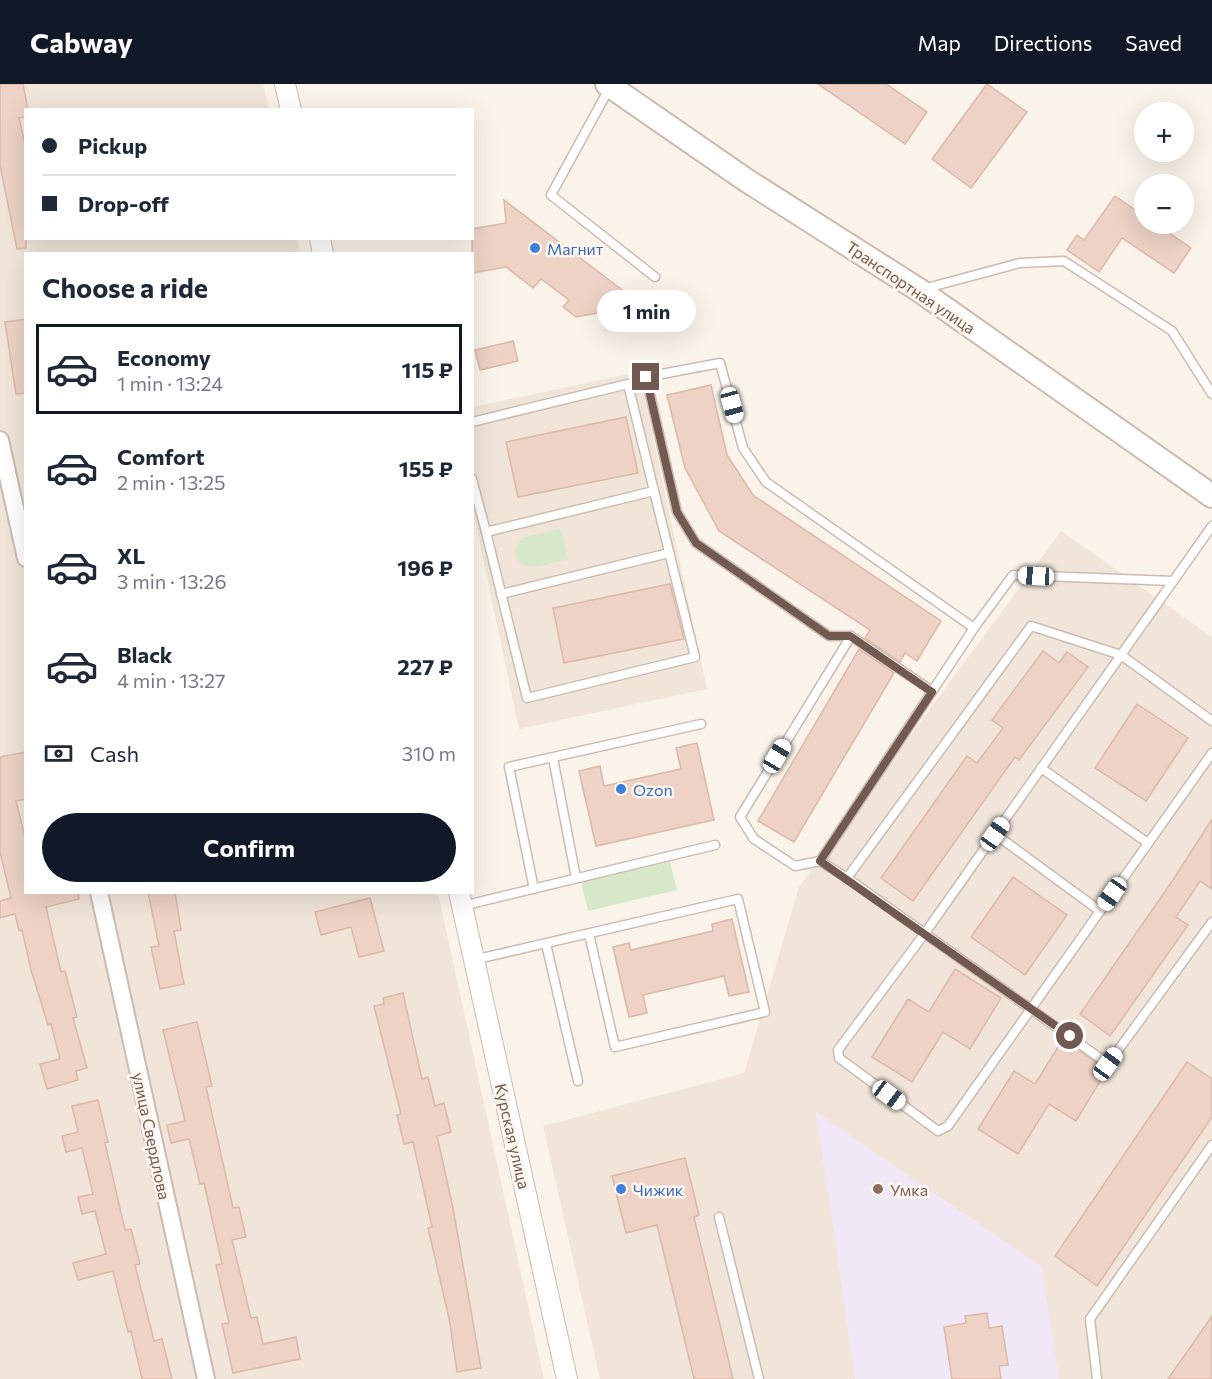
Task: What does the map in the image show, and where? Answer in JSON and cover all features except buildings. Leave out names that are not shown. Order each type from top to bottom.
[{"type":"main road","name":"Транспортная улица","points":[[609,85],[746,180],[919,290],[1212,496]]},
{"type":"street","points":[[285,84],[291,108]]},
{"type":"street","points":[[0,440],[24,549]]},
{"type":"street","name":"улица Свердлова","points":[[99,894],[206,1379]]},
{"type":"street","name":"Курская улица","points":[[460,899],[567,1379]]},
{"type":"lane","points":[[609,85],[551,195],[656,277]]},
{"type":"lane","points":[[919,290],[1020,263],[1064,261],[1172,331],[1212,394]]},
{"type":"lane","points":[[932,692],[850,636],[829,636],[696,543],[677,512],[646,377],[720,363],[743,447],[766,482],[974,628]]},
{"type":"lane","points":[[474,422],[628,384],[695,657],[526,699],[474,487]]},
{"type":"lane","points":[[486,532],[654,491]]},
{"type":"lane","points":[[1212,526],[925,933],[838,1050],[839,1058],[938,1131],[948,1126],[1212,753]]},
{"type":"lane","points":[[501,594],[669,553]]},
{"type":"lane","points":[[820,861],[974,628],[1013,575],[1173,581]]},
{"type":"lane","points":[[847,878],[1031,626],[1121,655],[1212,722]]},
{"type":"lane","points":[[850,636],[740,817],[754,839],[795,866],[820,861],[847,878],[1108,1064],[1212,922]]},
{"type":"lane","points":[[534,889],[509,767],[701,724]]},
{"type":"lane","points":[[553,758],[576,878]]},
{"type":"lane","points":[[1041,768],[1148,843]]},
{"type":"lane","points":[[995,834],[1100,911]]},
{"type":"lane","points":[[460,899],[534,889],[715,845]]},
{"type":"lane","points":[[473,960],[738,899],[765,1012],[615,1047],[589,934]]},
{"type":"lane","points":[[546,944],[578,1081]]},
{"type":"lane","points":[[1097,1379],[1090,1319],[1212,1145]]},
{"type":"lane","points":[[719,1217],[759,1379]]},
{"type":"shaded area","points":[[0,84],[263,84],[269,108],[24,108],[24,240],[297,240],[300,252],[24,252],[24,894],[438,894],[544,1379],[0,1379]]},
{"type":"shaded area","points":[[639,372],[707,689],[519,729],[474,516],[474,407]]},
{"type":"shaded area","points":[[1061,531],[1212,637],[1212,1379],[600,1379],[543,1126],[744,1073],[799,887]]},
{"type":"shaded area","name":"Умка","points":[[816,1112],[1042,1267],[1059,1379],[855,1379]]},
{"type":"green space","points":[[561,529],[568,559],[528,566],[517,559],[515,550],[522,538]]},
{"type":"green space","points":[[670,862],[677,890],[588,911],[581,882]]},
{"type":"place","name":"Магнит","points":[[535,248]]},
{"type":"place","name":"Ozon","points":[[621,789]]},
{"type":"place","name":"Чижик","points":[[621,1189]]},
{"type":"place","name":"Умка","points":[[878,1189]]},
{"type":"route","points":[[646,377],[677,512],[696,543],[829,636],[850,636],[932,692],[820,861],[1070,1036]]}]
